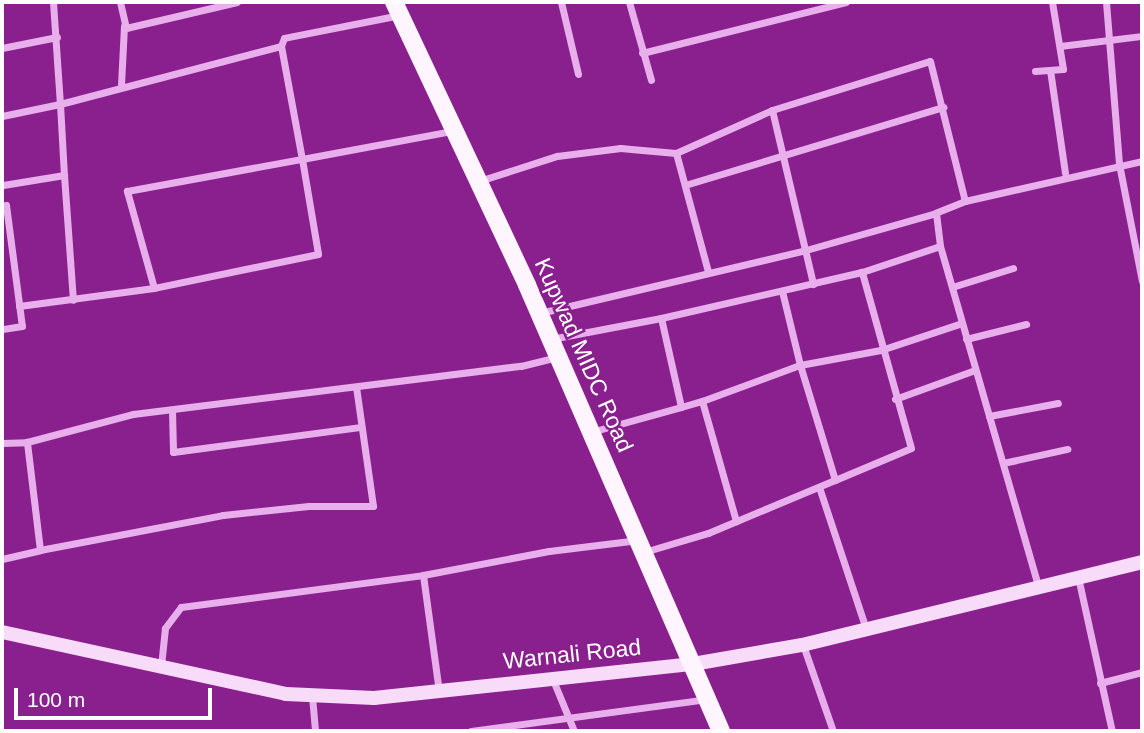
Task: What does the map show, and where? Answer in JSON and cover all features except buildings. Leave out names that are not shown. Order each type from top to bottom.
[{"type":"main road","name":"Kupwad MIDC Road","points":[[397,8],[551,339],[721,731]]},
{"type":"main road","name":"Warnali Road","points":[[2,632],[161,668],[312,696],[374,698],[692,664],[802,645],[866,631],[1038,585],[1142,562]]},
{"type":"street","points":[[53,2],[73,300]]},
{"type":"street","points":[[120,2],[126,29],[237,2]]},
{"type":"street","points":[[561,2],[578,74]]},
{"type":"street","points":[[629,2],[651,80]]},
{"type":"street","points":[[642,53],[846,2]]},
{"type":"street","points":[[1035,71],[1063,69],[1052,2]]},
{"type":"street","points":[[1106,2],[1119,164],[1142,281]]},
{"type":"street","points":[[19,306],[154,288],[318,254],[281,46],[284,38],[397,8]]},
{"type":"street","points":[[121,85],[125,23]]},
{"type":"street","points":[[1060,46],[1111,42],[1142,36]]},
{"type":"street","points":[[2,48],[57,37]]},
{"type":"street","points":[[2,117],[281,46]]},
{"type":"street","points":[[478,181],[557,156],[620,148],[676,153],[772,110],[930,61],[944,107],[965,201]]},
{"type":"street","points":[[1050,70],[1065,173]]},
{"type":"street","points":[[685,186],[944,107]]},
{"type":"street","points":[[772,110],[780,156],[813,284]]},
{"type":"street","points":[[154,288],[127,191],[455,131]]},
{"type":"street","points":[[676,153],[708,272]]},
{"type":"street","points":[[539,313],[806,250],[936,213],[965,201],[1119,164],[1142,161]]},
{"type":"street","points":[[3,185],[64,175]]},
{"type":"street","points":[[2,206],[6,205],[22,326],[2,328]]},
{"type":"street","points":[[936,213],[940,246],[1038,585]]},
{"type":"street","points":[[551,339],[813,284],[862,272],[940,246]]},
{"type":"street","points":[[952,287],[1013,268]]},
{"type":"street","points":[[161,668],[165,628],[181,607],[424,575],[536,553],[641,546],[736,521],[911,448],[881,350],[862,272]]},
{"type":"street","points":[[782,291],[800,365],[835,480]]},
{"type":"street","points":[[661,318],[681,407]]},
{"type":"street","points":[[591,432],[702,401],[800,365],[881,350],[962,323]]},
{"type":"street","points":[[966,339],[1026,324]]},
{"type":"street","points":[[2,443],[27,442],[133,414],[521,366],[559,357]]},
{"type":"street","points":[[895,399],[975,370]]},
{"type":"street","points":[[2,559],[223,515],[309,506],[373,506],[356,387]]},
{"type":"street","points":[[702,401],[736,521]]},
{"type":"street","points":[[989,416],[1058,402]]},
{"type":"street","points":[[172,410],[173,453],[361,427]]},
{"type":"street","points":[[27,442],[40,550]]},
{"type":"street","points":[[1003,463],[1068,449]]},
{"type":"street","points":[[819,486],[866,631]]},
{"type":"street","points":[[424,575],[439,692]]},
{"type":"street","points":[[1078,576],[1112,731]]},
{"type":"street","points":[[802,645],[833,731]]},
{"type":"street","points":[[1100,683],[1142,672]]},
{"type":"street","points":[[553,680],[575,731]]},
{"type":"street","points":[[312,696],[315,731]]},
{"type":"street","points":[[471,731],[708,699]]}]
